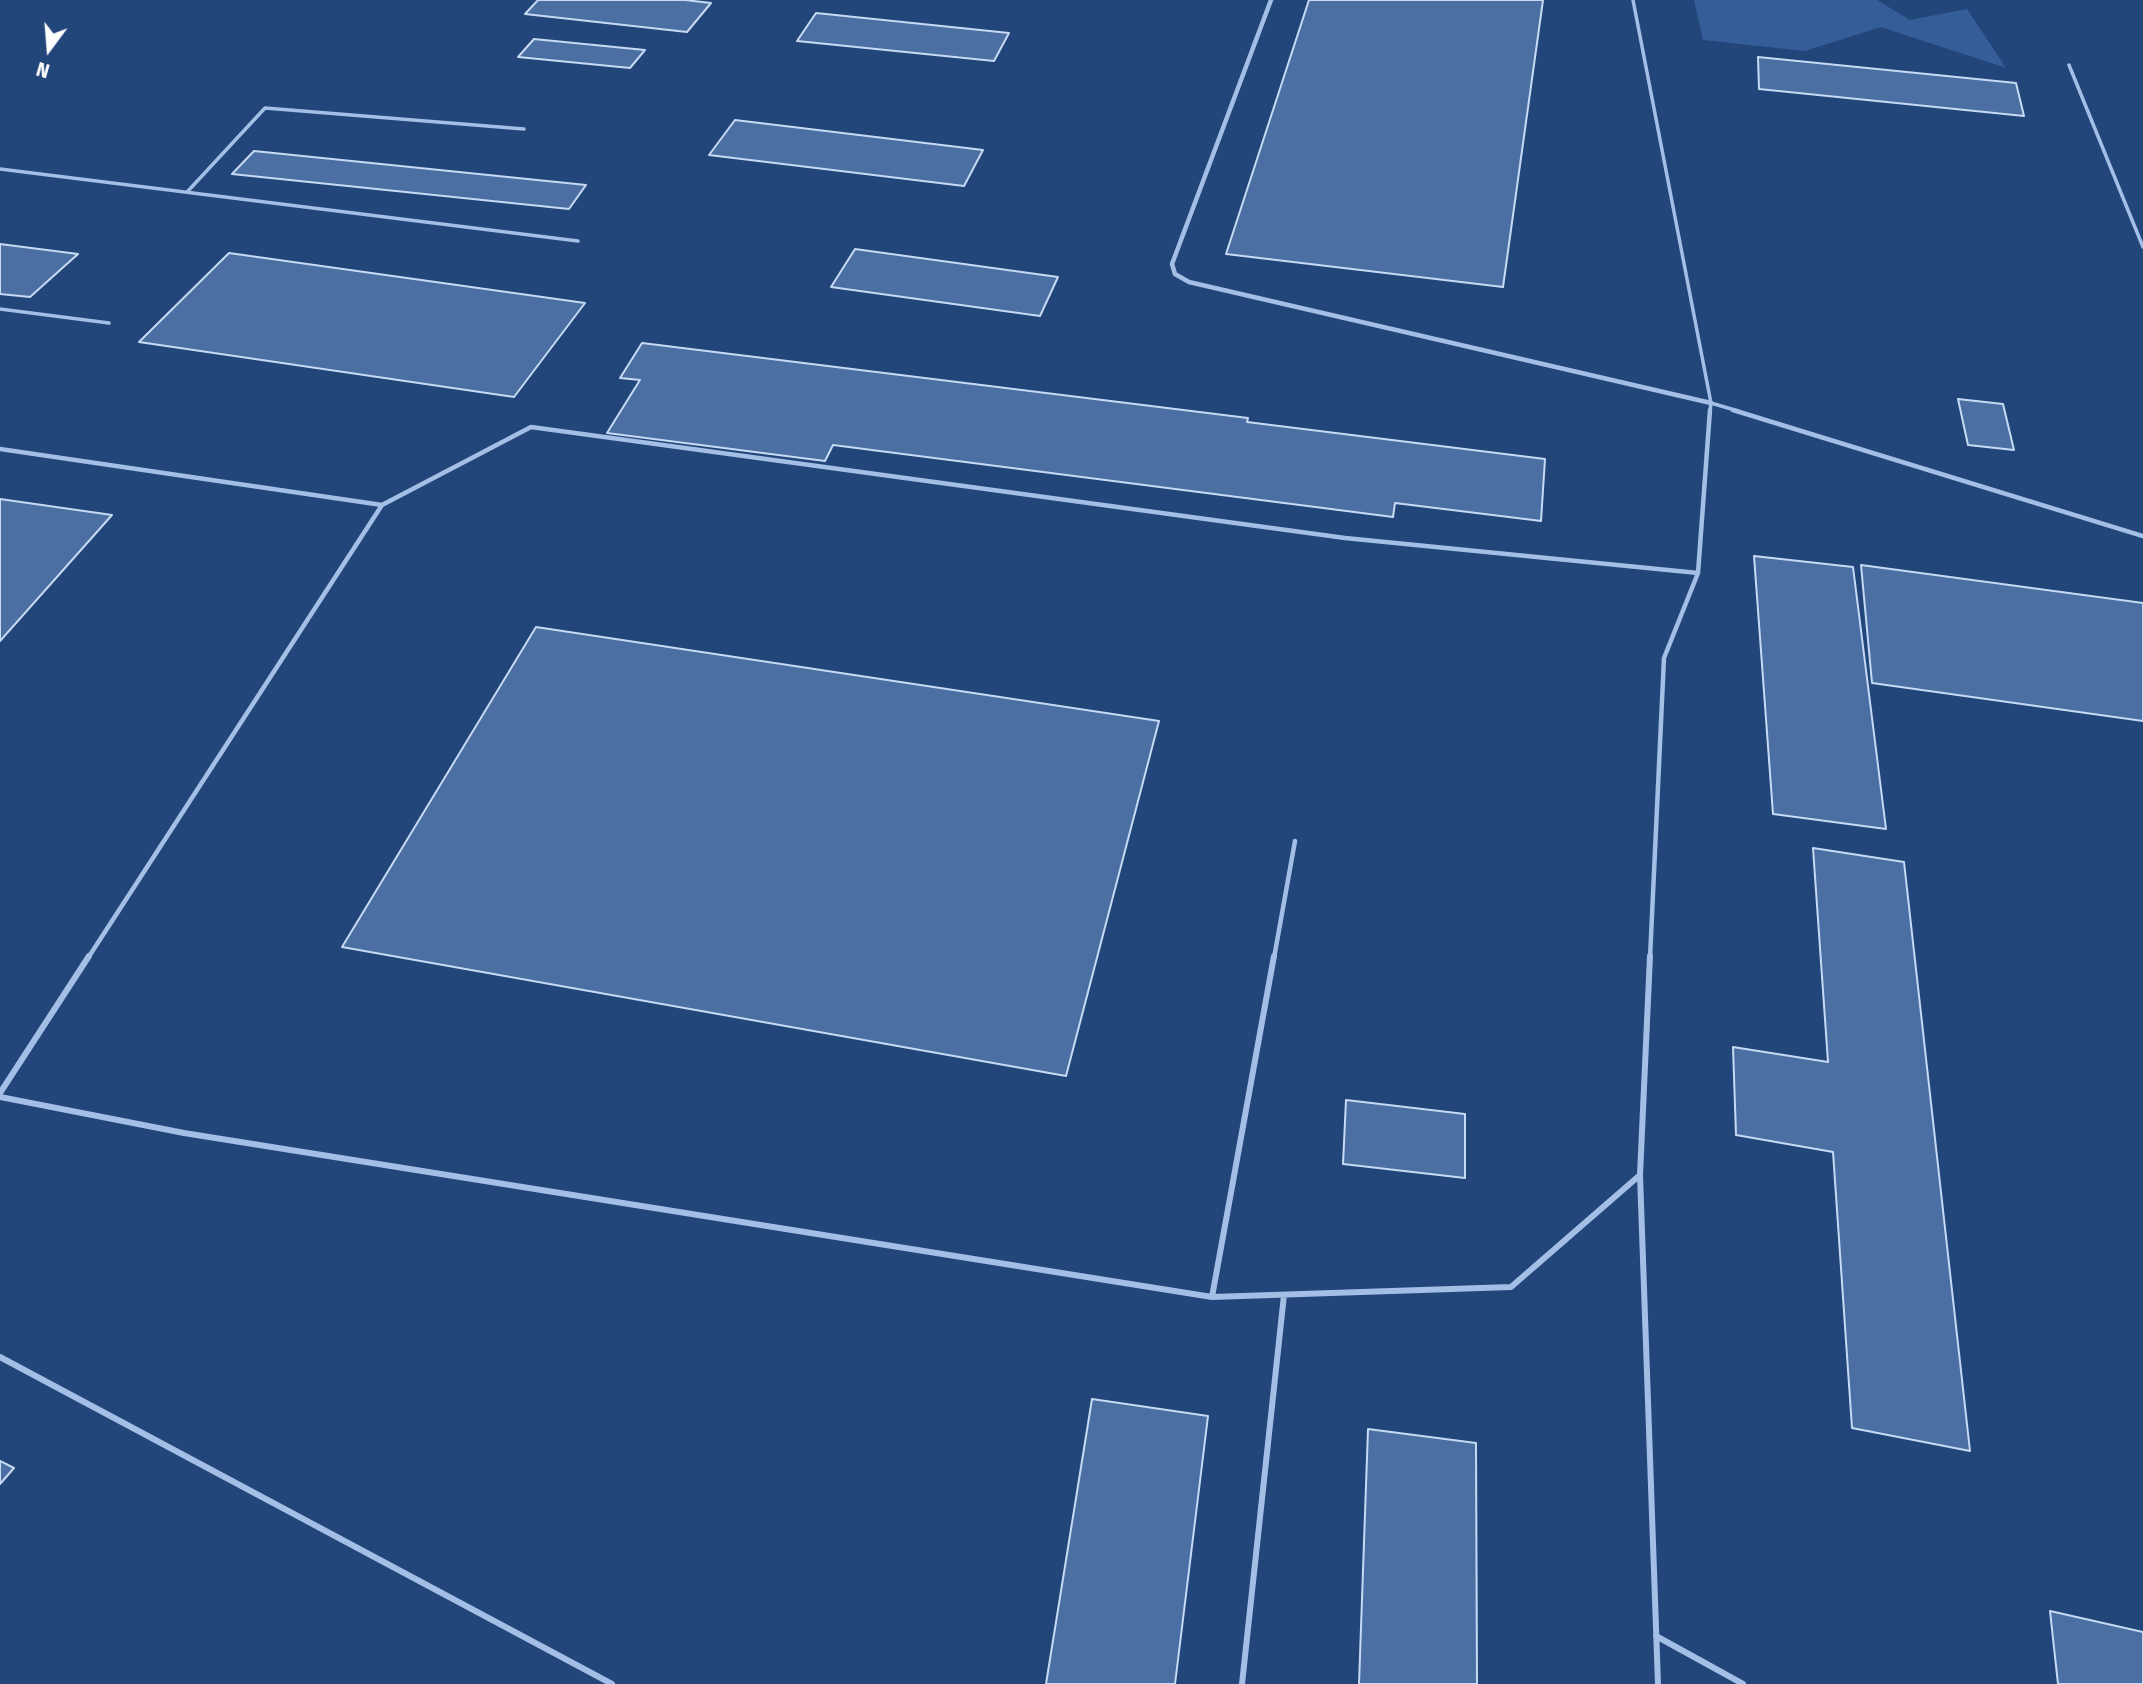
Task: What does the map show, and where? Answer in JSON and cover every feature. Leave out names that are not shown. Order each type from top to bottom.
[{"type":"street","points":[[1271,0],[1172,264],[1175,274],[1189,282],[1711,403]]},
{"type":"lane","points":[[1633,0],[1711,403],[1698,573],[1664,658],[1640,1175],[1658,1684]]},
{"type":"lane","points":[[2069,65],[2143,247]]},
{"type":"lane","points":[[188,191],[265,108],[524,129]]},
{"type":"lane","points":[[0,169],[578,241]]},
{"type":"lane","points":[[0,309],[109,323]]},
{"type":"lane","points":[[1711,403],[2143,536]]},
{"type":"lane","points":[[1640,1175],[1511,1287],[1212,1297],[198,1136],[0,1095],[382,505],[531,427],[1345,538],[1698,573]]},
{"type":"lane","points":[[0,449],[382,505]]},
{"type":"lane","points":[[1212,1297],[1295,841]]},
{"type":"lane","points":[[1242,1684],[1284,1295]]},
{"type":"lane","points":[[0,1357],[612,1684]]},
{"type":"lane","points":[[1656,1636],[1743,1684]]},
{"type":"shaded area","points":[[1694,0],[1877,0],[1910,20],[1967,9],[2006,68],[1881,27],[1805,51],[1703,40]]},
{"type":"building","points":[[538,0],[685,0],[711,3],[687,32],[525,14]]},
{"type":"building","points":[[1309,0],[1543,0],[1503,287],[1226,254]]},
{"type":"building","points":[[816,13],[1009,33],[994,61],[797,41]]},
{"type":"building","points":[[534,39],[645,50],[630,68],[518,57]]},
{"type":"building","points":[[1758,57],[2016,83],[2024,116],[1759,89]]},
{"type":"building","points":[[735,120],[983,150],[964,186],[709,155]]},
{"type":"building","points":[[254,151],[586,185],[569,209],[232,174]]},
{"type":"building","points":[[0,244],[78,254],[30,297],[0,294]]},
{"type":"building","points":[[855,249],[1058,277],[1040,316],[831,287]]},
{"type":"building","points":[[229,253],[585,303],[514,397],[139,342]]},
{"type":"building","points":[[642,343],[1248,418],[1247,422],[1545,459],[1541,521],[1395,503],[1393,517],[833,445],[825,461],[607,433],[640,380],[620,378]]},
{"type":"building","points":[[1958,399],[2003,404],[2014,450],[1968,445]]},
{"type":"building","points":[[0,499],[112,515],[0,641]]},
{"type":"building","points":[[1754,556],[1853,567],[1886,829],[1773,814]]},
{"type":"building","points":[[1861,565],[2143,603],[2143,721],[1872,683]]},
{"type":"building","points":[[536,627],[1159,721],[1066,1076],[342,947]]},
{"type":"building","points":[[1813,848],[1904,862],[1970,1451],[1852,1428],[1833,1152],[1736,1135],[1733,1047],[1828,1062]]},
{"type":"building","points":[[1346,1100],[1465,1114],[1465,1178],[1343,1164]]},
{"type":"building","points":[[1092,1399],[1208,1416],[1175,1684],[1046,1684]]},
{"type":"building","points":[[1368,1429],[1476,1443],[1477,1684],[1359,1684]]},
{"type":"building","points":[[0,1461],[14,1468],[0,1484]]},
{"type":"building","points":[[2050,1611],[2143,1632],[2143,1684],[2058,1684]]}]
